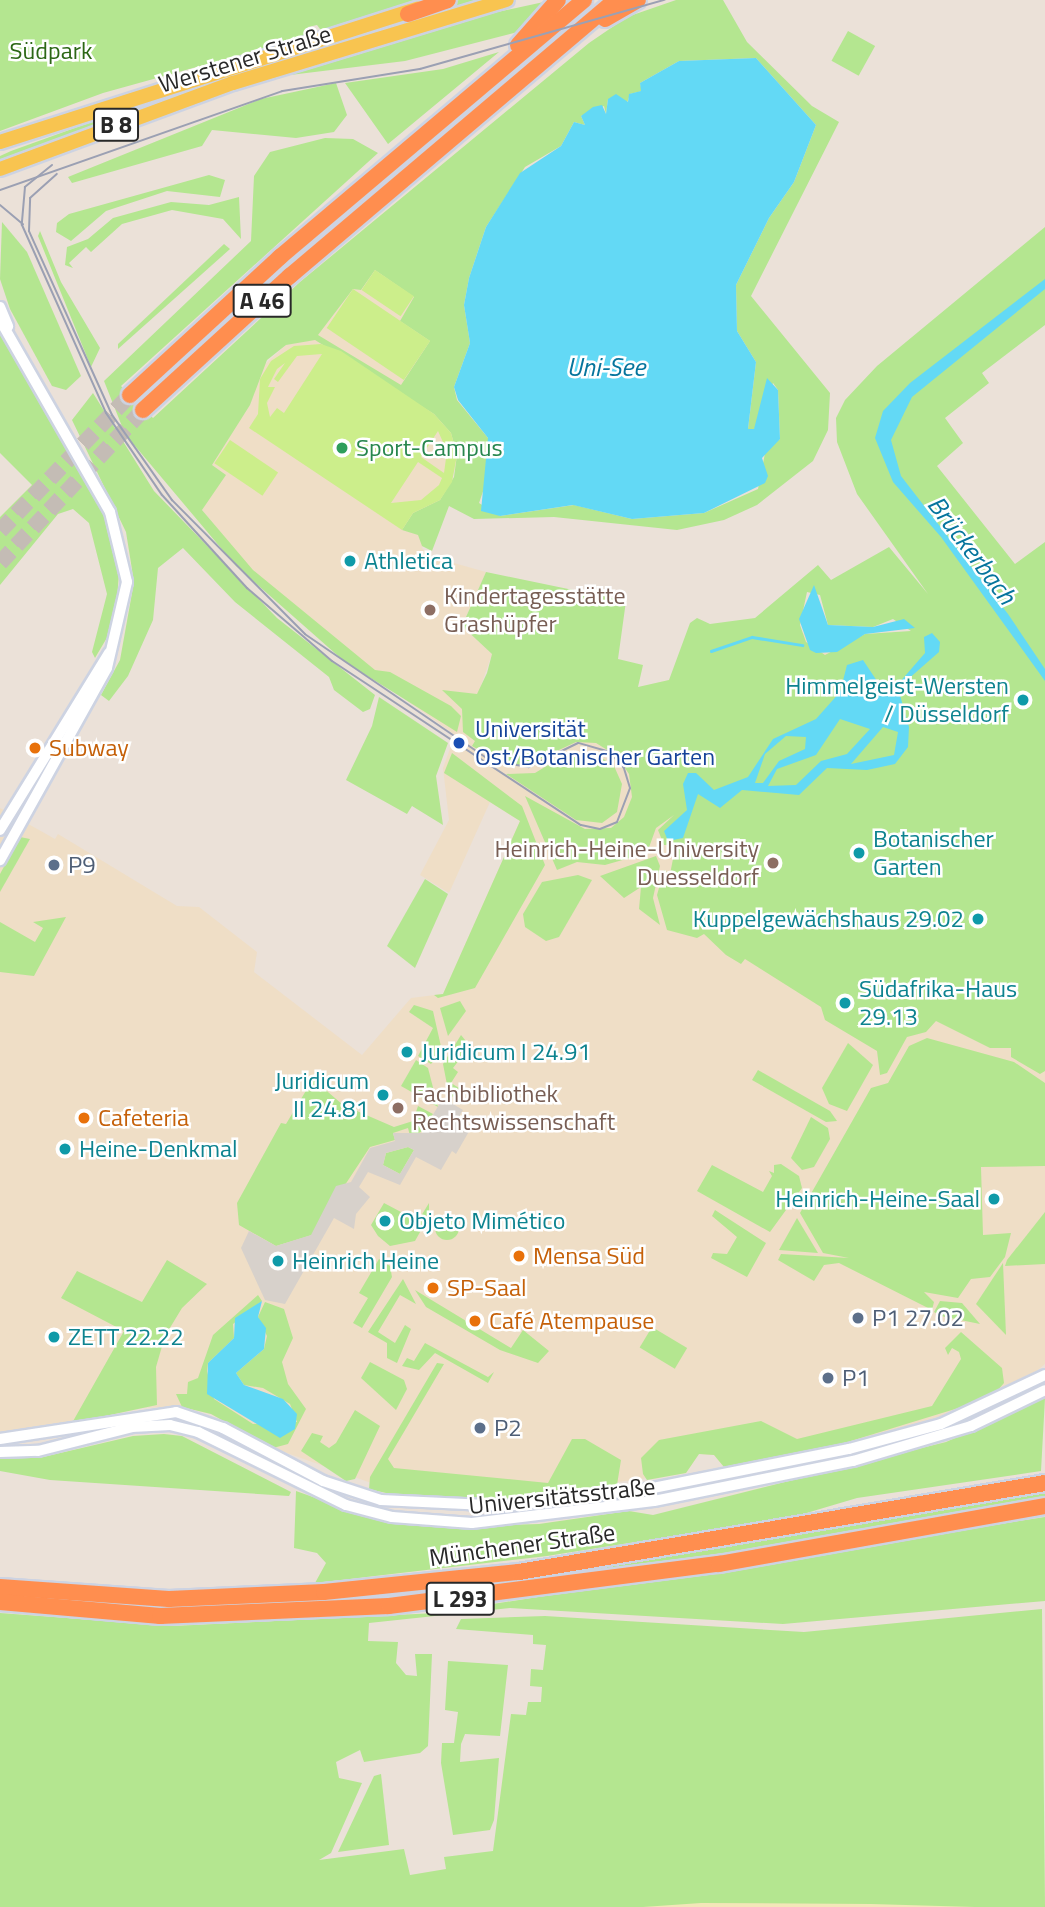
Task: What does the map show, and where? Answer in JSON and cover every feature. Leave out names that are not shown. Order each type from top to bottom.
[{"type":"highway","points":[[408,14],[448,0]]},
{"type":"highway","points":[[454,109],[558,0]]},
{"type":"highway","name":"A 46","points":[[130,396],[280,257],[584,0]]},
{"type":"highway","name":"A 46","points":[[143,410],[281,284],[616,0]]},
{"type":"highway","points":[[572,37],[638,0]]},
{"type":"highway","points":[[978,1494],[996,1484],[1045,1475]]},
{"type":"highway","name":"Münchener Straße","points":[[0,1587],[169,1599],[337,1591],[519,1572],[1045,1483]]},
{"type":"highway","name":"Münchener Straße","points":[[0,1602],[160,1616],[389,1606],[706,1566],[1045,1506]]},
{"type":"main road","name":"B 8","points":[[408,14],[438,0]]},
{"type":"main road","name":"Werstener Straße","points":[[0,169],[222,87],[507,0]]},
{"type":"main road","name":"Werstener Straße","points":[[2,142],[408,14]]},
{"type":"street","points":[[0,307],[14,342]]},
{"type":"street","points":[[0,320],[110,512],[121,541],[125,607],[111,651],[0,860]]},
{"type":"street","points":[[0,830],[111,651]]},
{"type":"street","name":"Universitätsstraße","points":[[0,1439],[176,1412],[223,1428],[323,1480],[381,1500],[507,1506],[646,1489],[849,1449],[941,1424],[1045,1375]]},
{"type":"street","name":"Universitätsstraße","points":[[0,1452],[38,1451],[132,1427],[170,1424],[198,1432],[346,1505],[392,1517],[472,1523],[654,1501],[840,1464],[971,1426],[1045,1390]]},
{"type":"shaded area","name":"Heinrich-Heine-University Duesseldorf","points":[[393,256],[434,338],[443,414],[464,448],[422,548],[429,556],[486,572],[462,626],[492,654],[478,694],[606,695],[669,680],[804,633],[1045,763],[1045,1364],[1027,1379],[941,1416],[842,1444],[724,1467],[714,1455],[699,1454],[686,1473],[558,1490],[388,1489],[273,1448],[211,1414],[182,1407],[127,1408],[58,1426],[0,1432],[0,808],[55,839],[58,834],[177,906],[199,907],[257,952],[254,972],[362,1055],[411,998],[443,994],[520,821],[490,802],[449,893],[420,875],[449,820],[443,768],[455,735],[368,673],[258,578],[194,500],[208,469],[250,405],[262,367],[286,345],[315,339],[352,286]]},
{"type":"shaded area","points":[[443,1098],[463,1110],[457,1120],[471,1128],[456,1154],[452,1151],[441,1170],[416,1157],[400,1185],[368,1172],[359,1187],[370,1197],[356,1214],[354,1229],[334,1218],[285,1304],[265,1300],[241,1248],[249,1231],[276,1246],[311,1235],[336,1186],[351,1182],[370,1148],[395,1141],[393,1133],[422,1133]],"holes":[[[408,1147],[414,1150],[400,1174],[383,1165],[386,1153]]]},
{"type":"green space","name":"Südpark","points":[[0,0],[418,0],[323,33],[317,25],[308,27],[312,35],[103,93],[0,131]]},
{"type":"green space","points":[[459,0],[485,0],[0,162],[0,156],[11,151],[191,86]]},
{"type":"green space","points":[[553,0],[529,29],[405,61],[290,75],[456,21]]},
{"type":"green space","points":[[676,0],[723,0],[747,42],[812,106],[839,122],[751,296],[830,393],[828,430],[813,461],[757,505],[724,520],[677,530],[554,517],[474,519],[449,506],[432,551],[422,546],[418,535],[402,530],[413,513],[440,500],[454,477],[457,455],[451,433],[434,414],[315,340],[286,345],[267,360],[250,405],[212,465],[226,475],[202,510],[253,570],[375,670],[390,672],[451,706],[461,716],[457,732],[345,662],[236,566],[125,434],[104,381],[251,241],[254,176],[270,152],[325,138],[353,139],[378,153],[121,386],[153,418],[300,282],[589,43],[627,17]],"holes":[[[756,58],[816,125],[794,182],[769,218],[736,285],[737,331],[756,362],[748,429],[754,430],[773,383],[778,390],[780,439],[766,448],[758,489],[704,513],[632,519],[574,505],[500,516],[479,503],[488,477],[488,438],[457,400],[454,387],[470,343],[464,305],[469,278],[486,227],[525,167],[561,146],[574,122],[585,125],[581,116],[604,106],[606,114],[608,99],[627,103],[630,94],[642,91],[640,83],[679,61]],[[375,270],[414,297],[400,321],[430,341],[401,385],[318,335],[353,289],[361,290]]]},
{"type":"green space","points":[[848,31],[875,46],[859,76],[832,61]]},
{"type":"green space","points":[[499,52],[388,144],[345,83],[443,69]]},
{"type":"green space","points":[[336,83],[347,115],[334,132],[296,138],[212,130],[202,146],[72,183],[68,177],[261,99]]},
{"type":"green space","points":[[209,175],[225,180],[220,197],[167,191],[106,211],[71,241],[56,232],[57,223],[69,214]]},
{"type":"green space","points":[[239,197],[241,239],[223,219],[172,210],[122,224],[91,252],[86,247],[69,263],[73,268],[65,265],[67,247],[88,239],[113,218],[171,202],[209,205]]},
{"type":"green space","points":[[2,222],[27,252],[81,376],[66,390],[52,386],[10,309],[0,279]]},
{"type":"green space","points":[[1045,227],[1045,325],[982,373],[989,383],[945,418],[963,443],[937,466],[1015,564],[1045,542],[1045,1071],[1040,1074],[1011,1057],[1011,1048],[990,1048],[936,1021],[926,1032],[907,1037],[887,1073],[880,1075],[877,1051],[825,1020],[821,1007],[745,959],[741,964],[726,955],[704,934],[697,938],[667,930],[657,895],[664,870],[670,874],[675,849],[693,845],[664,845],[658,830],[674,815],[656,828],[647,853],[605,865],[577,862],[557,870],[525,796],[585,829],[611,828],[624,817],[632,797],[629,774],[617,756],[596,743],[576,742],[527,765],[505,765],[472,746],[475,741],[463,732],[462,709],[442,690],[477,694],[487,673],[492,654],[462,626],[486,572],[626,601],[618,659],[643,665],[638,687],[669,680],[690,623],[697,618],[710,624],[755,618],[818,565],[831,580],[889,547],[928,594],[857,494],[837,442],[836,418],[845,400],[877,366]],"holes":[[[807,592],[820,595],[828,625],[873,627],[893,619],[911,631],[865,634],[825,655],[806,642],[800,625]]]},
{"type":"green space","points":[[40,231],[61,282],[100,348],[91,367],[38,236]]},
{"type":"green space","points":[[224,244],[230,249],[118,349],[118,344]]},
{"type":"green space","points":[[375,270],[414,296],[401,316],[362,290]]},
{"type":"green space","points":[[353,289],[430,341],[404,380],[327,328]]},
{"type":"green space","points":[[0,333],[106,516],[120,560],[115,624],[95,658],[92,652],[107,594],[89,523],[73,509],[58,514],[0,585],[0,517],[32,485],[0,453]]},
{"type":"green space","points":[[321,344],[341,351],[434,414],[451,433],[457,455],[452,482],[440,500],[413,513],[402,530],[249,428],[258,414],[260,379],[271,361],[294,346]],"holes":[[[322,354],[284,413],[277,408],[270,417],[267,403],[275,387],[268,387],[277,369],[285,363],[274,379],[278,382],[297,356]],[[438,431],[447,451],[444,473],[421,457]],[[418,462],[442,478],[439,485],[421,500],[391,503]]]},
{"type":"green space","points":[[93,393],[154,491],[277,618],[375,695],[370,709],[363,712],[334,690],[329,677],[235,602],[183,548],[158,568],[153,620],[128,676],[109,701],[101,695],[120,660],[134,582],[126,532],[72,420]]},
{"type":"green space","points":[[230,440],[278,472],[262,496],[214,463]]},
{"type":"green space","points":[[379,697],[448,743],[436,776],[443,825],[412,806],[407,814],[346,780],[372,726]]},
{"type":"green space","points":[[593,752],[614,766],[622,784],[617,812],[602,823],[576,820],[506,774],[535,773],[568,753]]},
{"type":"green space","points":[[452,753],[522,806],[545,865],[475,988],[438,998],[434,995],[443,994],[520,821],[444,773]]},
{"type":"green space","points":[[20,837],[30,839],[0,892],[0,874]]},
{"type":"green space","points":[[656,856],[660,866],[653,898],[660,925],[639,909],[641,887],[624,898],[600,876]]},
{"type":"green space","points":[[578,875],[592,880],[559,937],[546,941],[525,927],[523,914],[542,882]]},
{"type":"green space","points":[[425,879],[448,894],[415,968],[387,946]]},
{"type":"green space","points":[[66,917],[34,976],[0,972],[0,922],[35,942],[43,928],[33,922]]},
{"type":"green space","points":[[460,1001],[466,1011],[448,1036],[440,1008]]},
{"type":"green space","points":[[414,1005],[433,1011],[442,1051],[431,1064],[418,1056],[433,1028],[409,1012]]},
{"type":"green space","points":[[461,1035],[470,1046],[453,1068],[458,1072],[451,1083],[459,1088],[450,1100],[443,1064]]},
{"type":"green space","points":[[927,1038],[1014,1062],[1045,1083],[1045,1166],[981,1167],[983,1235],[1011,1233],[1005,1257],[990,1277],[971,1279],[958,1298],[924,1292],[934,1302],[932,1310],[839,1263],[824,1265],[814,1281],[778,1260],[781,1254],[849,1258],[823,1253],[800,1213],[871,1088],[888,1083],[909,1046]]},
{"type":"green space","points":[[848,1043],[873,1065],[847,1111],[829,1104],[822,1088]]},
{"type":"green space","points":[[416,1060],[428,1068],[438,1107],[401,1086]]},
{"type":"green space","points":[[758,1070],[830,1111],[837,1121],[826,1122],[752,1080]]},
{"type":"green space","points":[[313,1079],[343,1105],[394,1127],[413,1121],[418,1106],[433,1114],[421,1132],[410,1136],[408,1128],[393,1133],[395,1140],[370,1147],[312,1235],[276,1246],[239,1225],[237,1203],[281,1123],[286,1124]]},
{"type":"green space","points":[[811,1117],[828,1128],[830,1139],[814,1167],[802,1170],[791,1158]]},
{"type":"green space","points":[[408,1147],[414,1150],[400,1174],[383,1165],[386,1153]]},
{"type":"green space","points":[[781,1164],[799,1176],[802,1188],[770,1232],[697,1191],[712,1165],[763,1192],[772,1176],[769,1171],[774,1173],[774,1165]]},
{"type":"green space","points":[[384,1203],[418,1221],[429,1203],[429,1216],[415,1241],[390,1246],[378,1236],[371,1225]]},
{"type":"green space","points":[[715,1210],[766,1243],[747,1277],[711,1258],[713,1253],[727,1254],[737,1237],[712,1216]]},
{"type":"green space","points":[[1045,1212],[1045,1264],[1005,1266],[1007,1260]]},
{"type":"green space","points":[[447,1216],[456,1219],[459,1228],[456,1237],[447,1240],[438,1237],[435,1228],[438,1219]]},
{"type":"green space","points":[[797,1218],[818,1253],[779,1250]]},
{"type":"green space","points":[[379,1259],[390,1266],[392,1277],[362,1328],[353,1323],[368,1298],[359,1293]]},
{"type":"green space","points":[[167,1260],[207,1284],[182,1308],[165,1336],[156,1367],[157,1405],[72,1423],[124,1331],[61,1298],[77,1271],[142,1302]]},
{"type":"green space","points":[[1003,1263],[1006,1335],[976,1304]]},
{"type":"green space","points":[[403,1279],[416,1304],[400,1295],[378,1332],[395,1343],[405,1325],[411,1329],[397,1363],[387,1358],[387,1343],[368,1332]]},
{"type":"green space","points":[[415,1290],[511,1348],[523,1330],[549,1351],[538,1363],[500,1350],[426,1307]]},
{"type":"green space","points":[[258,1295],[262,1301],[233,1324],[234,1338],[208,1363],[207,1371],[214,1399],[253,1424],[297,1422],[290,1404],[263,1388],[244,1385],[236,1373],[264,1349],[267,1336],[258,1317],[265,1302],[284,1309],[293,1338],[282,1362],[288,1384],[306,1409],[288,1444],[273,1448],[211,1414],[182,1407],[176,1394],[187,1394],[188,1382],[198,1378],[213,1335]]},
{"type":"green space","points":[[940,1301],[962,1303],[980,1324],[941,1316],[934,1312]]},
{"type":"green space","points":[[652,1327],[687,1348],[675,1369],[640,1348]]},
{"type":"green space","points":[[961,1332],[1002,1368],[1004,1383],[991,1398],[841,1444],[724,1467],[714,1455],[699,1454],[686,1473],[647,1480],[643,1474],[641,1458],[659,1440],[761,1421],[797,1439],[932,1406],[961,1359],[959,1352],[952,1348],[948,1355],[945,1348]]},
{"type":"green space","points":[[425,1343],[488,1377],[494,1372],[488,1383],[435,1353],[419,1370],[402,1366],[407,1358],[414,1361]]},
{"type":"green space","points":[[370,1362],[404,1380],[407,1389],[396,1410],[361,1378]]},
{"type":"green space","points":[[437,1363],[444,1364],[388,1459],[394,1468],[548,1483],[572,1439],[585,1439],[621,1460],[617,1485],[500,1500],[403,1497],[369,1489],[370,1477]]},
{"type":"green space","points":[[1045,1398],[1041,1471],[857,1498],[793,1517],[547,1556],[315,1583],[326,1563],[317,1553],[294,1548],[296,1491],[378,1520],[442,1527],[539,1524],[629,1511],[653,1515],[946,1442]]},
{"type":"green space","points":[[355,1410],[380,1426],[355,1479],[346,1481],[301,1451],[312,1433],[323,1436],[320,1442],[329,1448],[336,1443]]},
{"type":"green space","points":[[133,1436],[182,1436],[291,1492],[289,1496],[50,1480],[0,1471],[0,1457],[39,1458]]},
{"type":"green space","points":[[1045,1490],[1045,1500],[682,1564],[416,1597],[225,1609],[132,1608],[95,1604],[252,1605],[442,1588],[679,1554]]},
{"type":"green space","points":[[1045,1517],[1045,1601],[783,1624],[510,1608],[369,1623],[368,1641],[398,1642],[396,1663],[406,1675],[417,1676],[415,1654],[432,1654],[428,1746],[420,1753],[364,1762],[360,1750],[336,1762],[339,1778],[362,1783],[331,1853],[319,1860],[404,1849],[410,1875],[446,1869],[444,1857],[493,1851],[511,1714],[526,1715],[528,1702],[541,1702],[542,1687],[530,1686],[531,1669],[543,1670],[546,1645],[533,1644],[533,1635],[456,1629],[461,1619],[545,1616],[804,1632],[1042,1609],[1045,1907],[0,1907],[0,1613],[173,1626],[436,1613]]},
{"type":"green space","points":[[448,1661],[508,1665],[500,1736],[465,1734],[461,1744],[460,1762],[499,1758],[494,1820],[490,1830],[453,1835],[441,1763],[442,1743],[454,1743],[458,1712],[445,1710]]},
{"type":"green space","points":[[381,1774],[389,1845],[338,1852],[374,1776]]},
{"type":"sand","points":[[701,1903],[871,1904],[975,1907],[643,1907]]},
{"type":"water","name":"Uni-See","points":[[756,58],[816,125],[794,182],[769,218],[736,285],[737,331],[756,362],[748,429],[754,429],[767,378],[778,390],[780,439],[762,458],[768,476],[765,483],[704,513],[632,519],[573,505],[500,516],[481,511],[488,438],[458,400],[454,387],[470,343],[464,305],[469,278],[486,227],[520,173],[561,146],[574,122],[585,125],[581,116],[593,107],[602,105],[606,114],[608,99],[616,94],[628,102],[629,94],[641,91],[640,83],[679,61]]},
{"type":"water","points":[[1045,279],[1045,289],[912,397],[891,440],[901,476],[1008,614],[1045,669],[1045,681],[941,537],[893,482],[875,438],[883,411],[910,383]]},
{"type":"water","points":[[814,585],[828,625],[873,627],[904,619],[915,628],[865,634],[837,652],[816,653],[810,650],[799,619]]},
{"type":"water","points":[[932,633],[940,642],[939,652],[898,688],[909,727],[908,747],[895,764],[867,770],[827,768],[799,795],[742,790],[720,808],[698,794],[683,838],[668,841],[664,831],[687,810],[683,784],[688,773],[696,773],[714,790],[748,777],[773,739],[816,719],[840,692],[847,665],[863,660],[877,681],[899,683],[925,653],[924,637]],"holes":[[[840,719],[870,729],[847,754],[821,761],[796,785],[768,786],[777,769],[816,755]],[[883,727],[898,732],[894,755],[851,764]],[[786,736],[806,737],[805,749],[779,761],[763,783],[755,783],[765,754]]]},
{"type":"water","points":[[262,1301],[258,1317],[266,1328],[264,1349],[236,1373],[244,1385],[283,1399],[297,1414],[295,1429],[280,1438],[207,1394],[208,1363],[234,1338],[235,1318]]},
{"type":"waterway","points":[[711,651],[752,637],[802,645]]},
{"type":"tunnel","points":[[0,531],[130,395]]},
{"type":"tunnel","points":[[0,563],[143,410]]},
{"type":"tram line","points":[[0,190],[282,91],[420,69],[664,0]]},
{"type":"tram line","points":[[52,165],[25,187],[22,225],[106,413],[162,495],[247,588],[332,661],[581,825],[600,829],[617,822],[630,788],[624,768],[610,752],[578,743],[529,767],[491,761],[305,634],[172,500],[112,415],[29,231],[30,198],[57,174]]},
{"type":"tram line","points":[[0,205],[23,224]]},
{"type":"place","name":"Sport-Campus","points":[[342,448]]},
{"type":"place","name":"Athletica","points":[[350,561]]},
{"type":"place","name":"Kindertagesstätte Grashüpfer","points":[[430,610]]},
{"type":"place","name":"Himmelgeist-Wersten / Düsseldorf","points":[[1023,700]]},
{"type":"place","name":"Universität Ost/Botanischer Garten","points":[[459,743]]},
{"type":"place","name":"Subway","points":[[35,748]]},
{"type":"place","name":"Botanischer Garten","points":[[859,853]]},
{"type":"place","name":"Heinrich-Heine-University Duesseldorf","points":[[773,863]]},
{"type":"place","name":"P9","points":[[54,865]]},
{"type":"place","name":"Kuppelgewächshaus 29.02","points":[[978,919]]},
{"type":"place","name":"Südafrika-Haus 29.13","points":[[845,1003]]},
{"type":"place","name":"Juridicum I 24.91","points":[[407,1052]]},
{"type":"place","name":"Juridicum II 24.81","points":[[383,1095]]},
{"type":"place","name":"Fachbibliothek Rechtswissenschaft","points":[[398,1108]]},
{"type":"place","name":"Cafeteria","points":[[84,1118]]},
{"type":"place","name":"Heine-Denkmal","points":[[65,1149]]},
{"type":"place","name":"Heinrich-Heine-Saal","points":[[994,1199]]},
{"type":"place","name":"Objeto Mimético","points":[[385,1221]]},
{"type":"place","name":"Mensa Süd","points":[[519,1256]]},
{"type":"place","name":"Heinrich Heine","points":[[278,1261]]},
{"type":"place","name":"SP-Saal","points":[[433,1288]]},
{"type":"place","name":"P1 27.02","points":[[858,1318]]},
{"type":"place","name":"Café Atempause","points":[[475,1321]]},
{"type":"place","name":"ZETT 22.22","points":[[54,1337]]},
{"type":"place","name":"P1","points":[[828,1378]]},
{"type":"place","name":"P2","points":[[480,1428]]},
{"type":"water label","name":"Brückerbach","points":[[972,550]]}]
